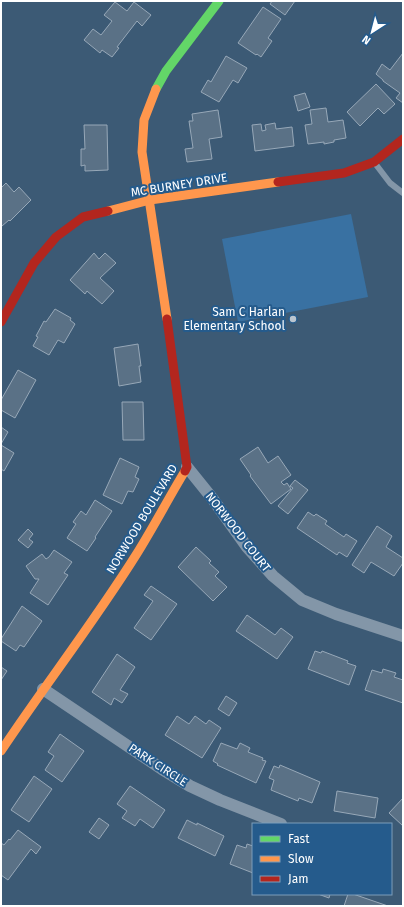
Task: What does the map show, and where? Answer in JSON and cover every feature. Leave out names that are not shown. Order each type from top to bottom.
[{"type":"street","name":"NORWOOD BOULEVARD","points":[[1,751],[43,689],[81,637],[136,555],[187,467],[142,152],[144,120],[153,93],[166,71],[219,1]]},
{"type":"street","name":"MC BURNEY DRIVE","points":[[1,322],[34,263],[56,237],[83,218],[150,200],[344,173],[374,162],[403,139]]},
{"type":"street","name":"NORWOOD COURT","points":[[187,467],[212,498],[247,547],[273,576],[302,600],[336,614],[403,636]]},
{"type":"street","name":"PARK CIRCLE","points":[[43,689],[162,769],[190,786],[220,800],[278,823]]},
{"type":"lane","points":[[374,162],[390,183],[403,193]]},
{"type":"shaded area","points":[[351,214],[368,297],[238,322],[222,239]]},
{"type":"building","points":[[272,1],[295,1],[285,15],[270,4]]},
{"type":"building","points":[[115,2],[127,11],[134,2],[151,15],[142,26],[137,21],[117,47],[119,48],[112,57],[102,50],[100,53],[84,40],[93,29],[101,35],[112,21],[104,15]]},
{"type":"building","points":[[263,7],[281,19],[268,38],[272,41],[261,57],[238,43]]},
{"type":"building","points":[[403,53],[403,103],[396,98],[400,93],[376,74],[382,64],[390,70]]},
{"type":"building","points":[[226,56],[247,68],[238,83],[233,80],[219,102],[201,92],[208,80],[211,82]]},
{"type":"building","points":[[376,84],[395,104],[384,114],[378,108],[360,126],[347,112]]},
{"type":"building","points":[[305,93],[310,107],[298,111],[294,96]]},
{"type":"building","points":[[326,108],[328,122],[343,120],[346,138],[334,140],[334,142],[324,144],[324,142],[308,144],[305,125],[312,124],[310,110]]},
{"type":"building","points":[[218,110],[222,137],[209,139],[212,159],[187,162],[185,149],[193,148],[189,121],[193,121],[192,114]]},
{"type":"building","points":[[275,123],[276,129],[292,127],[294,146],[255,151],[252,125],[261,124],[262,131],[266,130],[265,125]]},
{"type":"building","points":[[84,125],[107,125],[108,170],[85,171],[85,165],[81,166],[81,149],[85,149]]},
{"type":"building","points":[[6,183],[14,192],[19,187],[31,200],[10,221],[9,220],[2,226],[1,188]]},
{"type":"building","points":[[94,253],[99,259],[105,253],[116,263],[100,278],[114,291],[102,304],[87,291],[85,294],[70,280]]},
{"type":"building","points":[[55,309],[71,318],[70,320],[75,324],[64,343],[58,340],[49,355],[33,346],[38,337],[36,336],[44,321],[46,322]]},
{"type":"building","points":[[138,344],[141,366],[139,366],[141,382],[119,386],[114,348]]},
{"type":"building","points":[[18,370],[36,380],[15,418],[1,410],[1,400]]},
{"type":"building","points":[[122,402],[143,402],[144,440],[123,440]]},
{"type":"building","points":[[1,427],[8,432],[1,444]]},
{"type":"building","points":[[1,445],[14,453],[4,471],[1,469]]},
{"type":"building","points":[[258,447],[268,463],[278,456],[291,475],[281,482],[284,485],[287,483],[291,489],[271,504],[250,476],[251,475],[240,459]]},
{"type":"building","points":[[120,458],[139,467],[135,477],[139,479],[133,492],[128,491],[122,504],[103,495]]},
{"type":"building","points":[[295,480],[308,490],[288,514],[278,506],[293,488],[290,486]]},
{"type":"building","points":[[95,500],[112,511],[87,551],[67,538],[76,524],[73,522],[81,511],[86,515]]},
{"type":"building","points":[[308,512],[314,516],[316,514],[327,521],[325,524],[344,537],[346,534],[357,541],[347,557],[339,552],[337,555],[297,528]]},
{"type":"building","points":[[377,526],[392,536],[386,547],[403,558],[403,563],[394,576],[371,562],[364,573],[352,565]]},
{"type":"building","points":[[28,529],[33,534],[29,539],[33,542],[28,548],[18,540]]},
{"type":"building","points":[[196,547],[211,561],[209,563],[219,572],[215,576],[227,587],[213,601],[178,567]]},
{"type":"building","points":[[54,550],[72,562],[64,573],[68,575],[48,605],[30,593],[39,579],[35,579],[26,566],[42,554],[46,559]]},
{"type":"building","points":[[151,586],[177,604],[151,640],[134,628],[153,601],[144,595]]},
{"type":"building","points":[[22,606],[42,621],[24,647],[20,645],[16,651],[1,641],[1,639]]},
{"type":"building","points":[[247,615],[275,635],[281,628],[293,637],[277,659],[236,631]]},
{"type":"building","points":[[315,651],[321,653],[322,651],[348,661],[347,663],[356,666],[349,685],[308,669]]},
{"type":"building","points":[[117,654],[135,667],[120,690],[128,694],[122,703],[114,698],[111,705],[92,692]]},
{"type":"building","points":[[1,667],[7,671],[1,680]]},
{"type":"building","points":[[383,669],[396,673],[394,677],[403,680],[403,703],[365,690],[372,670],[382,673]]},
{"type":"building","points":[[226,696],[237,703],[229,716],[218,709]]},
{"type":"building","points":[[177,716],[189,724],[195,716],[206,724],[209,720],[221,728],[202,758],[165,735]]},
{"type":"building","points":[[60,734],[84,751],[62,782],[45,770],[54,756],[48,752]]},
{"type":"building","points":[[221,743],[237,749],[240,743],[250,748],[248,752],[263,758],[262,760],[266,761],[256,783],[217,765],[218,764],[213,761]]},
{"type":"building","points":[[280,765],[320,782],[312,803],[299,798],[298,801],[271,790],[274,780],[269,778],[274,766],[279,768]]},
{"type":"building","points":[[34,776],[52,789],[29,822],[11,810]]},
{"type":"building","points":[[130,786],[165,810],[153,828],[140,819],[135,826],[122,818],[127,811],[117,804]]},
{"type":"building","points":[[337,791],[378,798],[375,818],[334,811]]},
{"type":"building","points":[[403,798],[403,826],[389,813]]},
{"type":"building","points":[[99,818],[109,825],[99,839],[89,832]]},
{"type":"building","points":[[187,820],[197,825],[197,823],[224,836],[215,856],[178,838]]},
{"type":"building","points":[[18,830],[41,847],[36,854],[31,849],[8,880],[1,875],[1,843],[4,845]]},
{"type":"building","points":[[247,844],[252,846],[252,873],[230,864],[237,845],[246,848]]},
{"type":"building","points":[[321,895],[330,895],[329,898]]},
{"type":"building","points":[[348,895],[356,895],[388,906],[344,906]]},
{"type":"traffic: fast","points":[[156,89],[166,71],[219,1]]},
{"type":"traffic: slow","points":[[156,89],[144,120],[142,152],[167,319]]},
{"type":"traffic: slow","points":[[108,211],[150,200],[278,182]]},
{"type":"traffic: slow","points":[[1,751],[120,580],[185,471]]},
{"type":"traffic: jam","points":[[278,182],[344,173],[374,162],[403,139]]},
{"type":"traffic: jam","points":[[1,322],[34,263],[56,237],[83,217],[108,211]]},
{"type":"traffic: jam","points":[[167,319],[187,467],[185,471]]},
{"type":"place","name":"Sam C Harlan Elementary School","points":[[293,319]]}]
